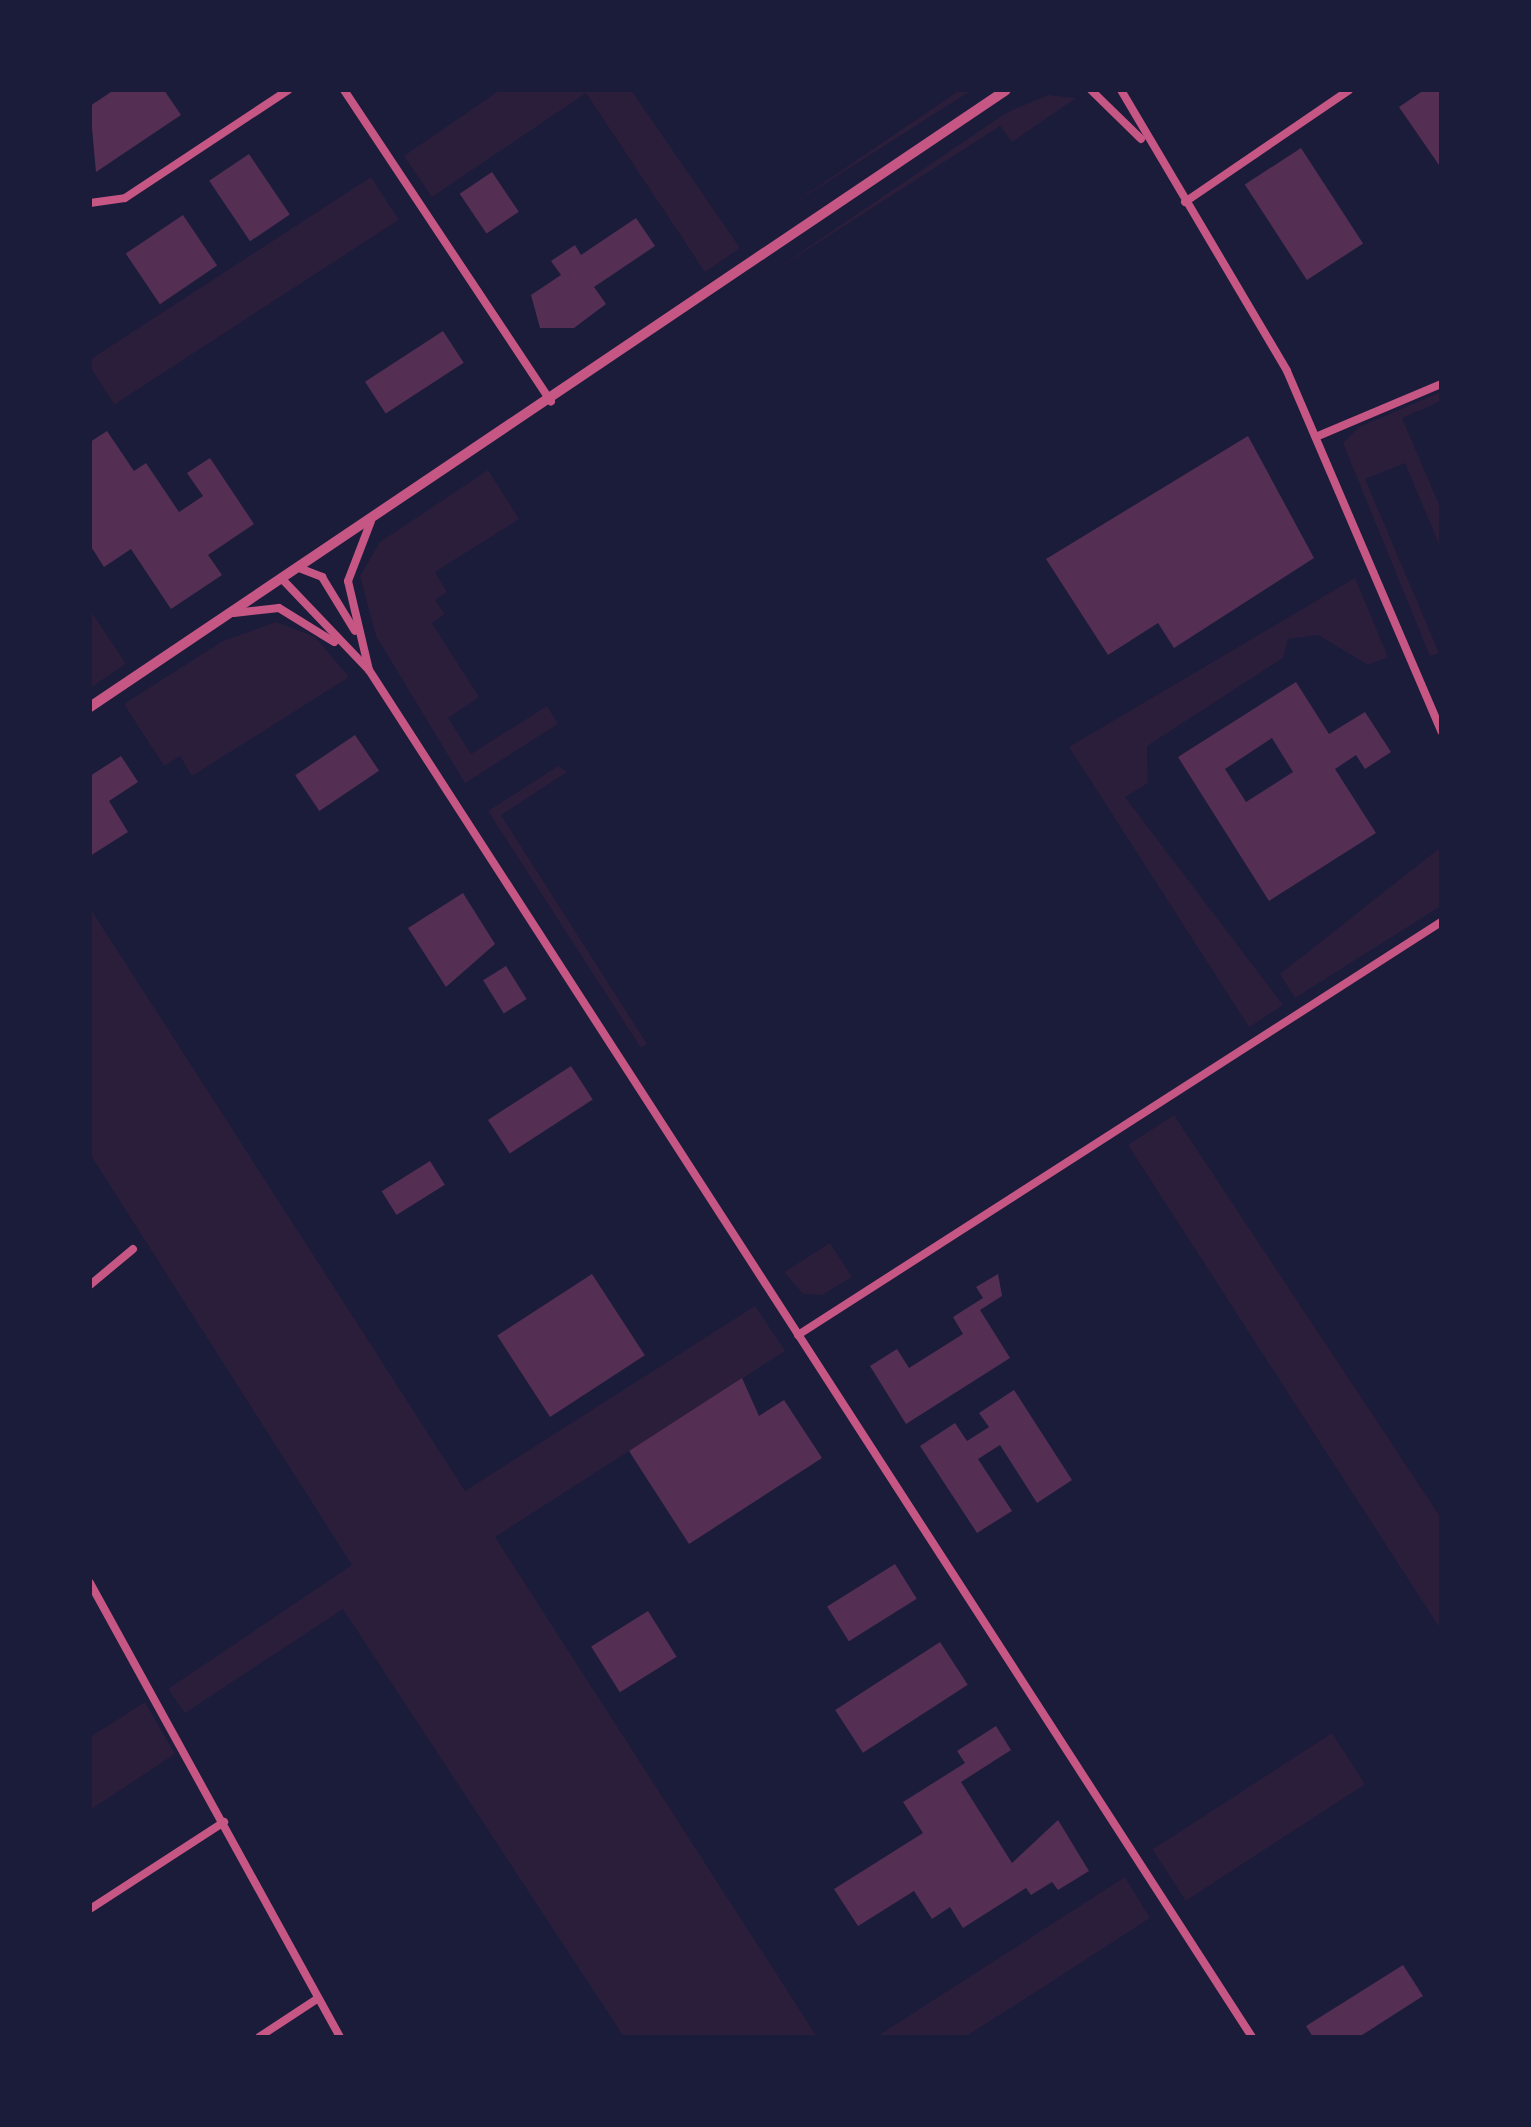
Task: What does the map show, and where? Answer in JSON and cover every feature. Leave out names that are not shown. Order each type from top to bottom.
[{"type":"street","points":[[90,203],[125,198],[288,90]]},
{"type":"street","points":[[344,90],[551,402]]},
{"type":"street","points":[[90,708],[551,402],[1006,90]]},
{"type":"street","points":[[1091,90],[1145,142],[1185,202],[1318,436],[1441,732]]},
{"type":"street","points":[[1121,90],[1136,118]]},
{"type":"street","points":[[1129,90],[1145,142]]},
{"type":"street","points":[[1185,202],[1349,90]]},
{"type":"street","points":[[1318,436],[1441,384]]},
{"type":"street","points":[[369,670],[348,581],[371,521]]},
{"type":"street","points":[[299,568],[334,590],[364,649]]},
{"type":"street","points":[[283,580],[369,670],[1252,2037]]},
{"type":"street","points":[[229,614],[279,608],[354,656]]},
{"type":"street","points":[[798,1335],[1441,922]]},
{"type":"street","points":[[90,1285],[132,1248]]},
{"type":"street","points":[[90,1583],[340,2037]]},
{"type":"street","points":[[90,1909],[224,1822]]},
{"type":"street","points":[[258,2037],[317,2000]]},
{"type":"shaded area","points":[[500,90],[631,90],[740,248],[705,272],[586,93],[432,197],[404,156]]},
{"type":"shaded area","points":[[960,90],[972,90],[782,211]]},
{"type":"shaded area","points":[[1048,95],[1076,98],[1012,142],[1000,126],[766,276],[1006,113]]},
{"type":"shaded area","points":[[371,177],[399,220],[114,404],[90,367],[90,359]]},
{"type":"shaded area","points":[[1441,392],[1441,401],[1402,418],[1441,509],[1441,549],[1405,463],[1365,479],[1439,653],[1430,656],[1343,443],[1359,427]]},
{"type":"shaded area","points":[[488,470],[519,519],[435,572],[447,592],[435,600],[445,614],[432,623],[479,697],[448,718],[471,754],[547,706],[558,724],[465,783],[376,636],[360,576],[380,542]]},
{"type":"shaded area","points":[[1355,578],[1388,657],[1368,665],[1318,635],[1288,639],[1283,658],[1147,746],[1148,783],[1125,797],[1283,1005],[1249,1027],[1069,747]]},
{"type":"shaded area","points":[[90,610],[126,664],[90,688]]},
{"type":"shaded area","points":[[276,622],[315,637],[349,677],[192,776],[180,756],[164,766],[124,704],[223,641]]},
{"type":"shaded area","points":[[558,766],[567,772],[501,815],[647,1044],[641,1048],[488,811]]},
{"type":"shaded area","points":[[1441,847],[1441,906],[1295,998],[1280,974]]},
{"type":"shaded area","points":[[90,908],[465,1491],[755,1306],[785,1351],[495,1537],[817,2037],[624,2037],[343,1609],[185,1713],[168,1689],[352,1565],[90,1154]]},
{"type":"shaded area","points":[[1174,1115],[1441,1518],[1441,1630],[1128,1145]]},
{"type":"shaded area","points":[[830,1243],[852,1277],[822,1295],[803,1294],[784,1272]]},
{"type":"shaded area","points":[[145,1702],[175,1754],[90,1810],[90,1737]]},
{"type":"shaded area","points":[[1332,1733],[1365,1784],[1186,1901],[1153,1850]]},
{"type":"shaded area","points":[[1125,1877],[1150,1918],[1045,1986],[965,2037],[876,2037]]},
{"type":"building","points":[[114,90],[164,90],[181,115],[96,172],[90,106]]},
{"type":"building","points":[[1424,90],[1441,90],[1441,168],[1399,107]]},
{"type":"building","points":[[1301,148],[1363,244],[1307,280],[1245,184]]},
{"type":"building","points":[[249,154],[290,215],[250,241],[209,181]]},
{"type":"building","points":[[492,172],[519,212],[487,234],[460,194]]},
{"type":"building","points":[[183,215],[217,266],[160,304],[126,254]]},
{"type":"building","points":[[636,218],[655,246],[594,287],[606,304],[574,328],[540,328],[531,295],[561,275],[551,261],[575,245],[581,255]]},
{"type":"building","points":[[443,331],[464,363],[386,414],[365,382]]},
{"type":"building","points":[[107,431],[134,471],[146,463],[179,512],[203,496],[187,473],[210,458],[254,524],[208,555],[222,575],[171,609],[131,549],[104,567],[90,545],[90,442]]},
{"type":"building","points":[[1248,436],[1314,558],[1174,648],[1158,623],[1108,655],[1046,559]]},
{"type":"building","points":[[1296,682],[1329,734],[1365,712],[1391,752],[1365,769],[1356,755],[1335,769],[1376,833],[1269,901],[1178,757]],"holes":[[[1272,738],[1293,772],[1246,802],[1225,769]]]},
{"type":"building","points":[[355,735],[379,771],[319,811],[295,775]]},
{"type":"building","points":[[121,756],[138,782],[109,801],[128,832],[90,856],[90,776]]},
{"type":"building","points":[[463,893],[495,944],[446,987],[408,928]]},
{"type":"building","points":[[506,966],[527,999],[504,1013],[483,980]]},
{"type":"building","points":[[571,1066],[593,1100],[510,1153],[488,1120]]},
{"type":"building","points":[[430,1161],[445,1185],[396,1215],[382,1191]]},
{"type":"building","points":[[592,1274],[645,1355],[550,1417],[497,1336]]},
{"type":"building","points":[[998,1274],[1002,1296],[980,1310],[1010,1358],[906,1424],[870,1366],[897,1349],[909,1368],[963,1334],[953,1317],[983,1298],[976,1287]]},
{"type":"building","points":[[742,1378],[759,1416],[784,1400],[822,1458],[689,1544],[629,1451]]},
{"type":"building","points":[[1014,1390],[1072,1480],[1037,1503],[1000,1445],[978,1459],[1012,1511],[977,1533],[920,1446],[955,1423],[967,1441],[989,1427],[979,1413]]},
{"type":"building","points":[[895,1564],[917,1599],[849,1641],[827,1606]]},
{"type":"building","points":[[648,1611],[677,1657],[620,1692],[591,1647]]},
{"type":"building","points":[[940,1642],[968,1685],[863,1753],[835,1710]]},
{"type":"building","points":[[996,1726],[1011,1750],[961,1782],[1012,1863],[1058,1820],[1089,1871],[1058,1890],[1052,1882],[1031,1895],[1026,1888],[963,1928],[950,1907],[932,1919],[914,1891],[858,1926],[834,1889],[923,1833],[903,1802],[965,1763],[957,1751]]},
{"type":"building","points":[[1403,1965],[1423,1996],[1359,2037],[1313,2037],[1306,2026]]}]
